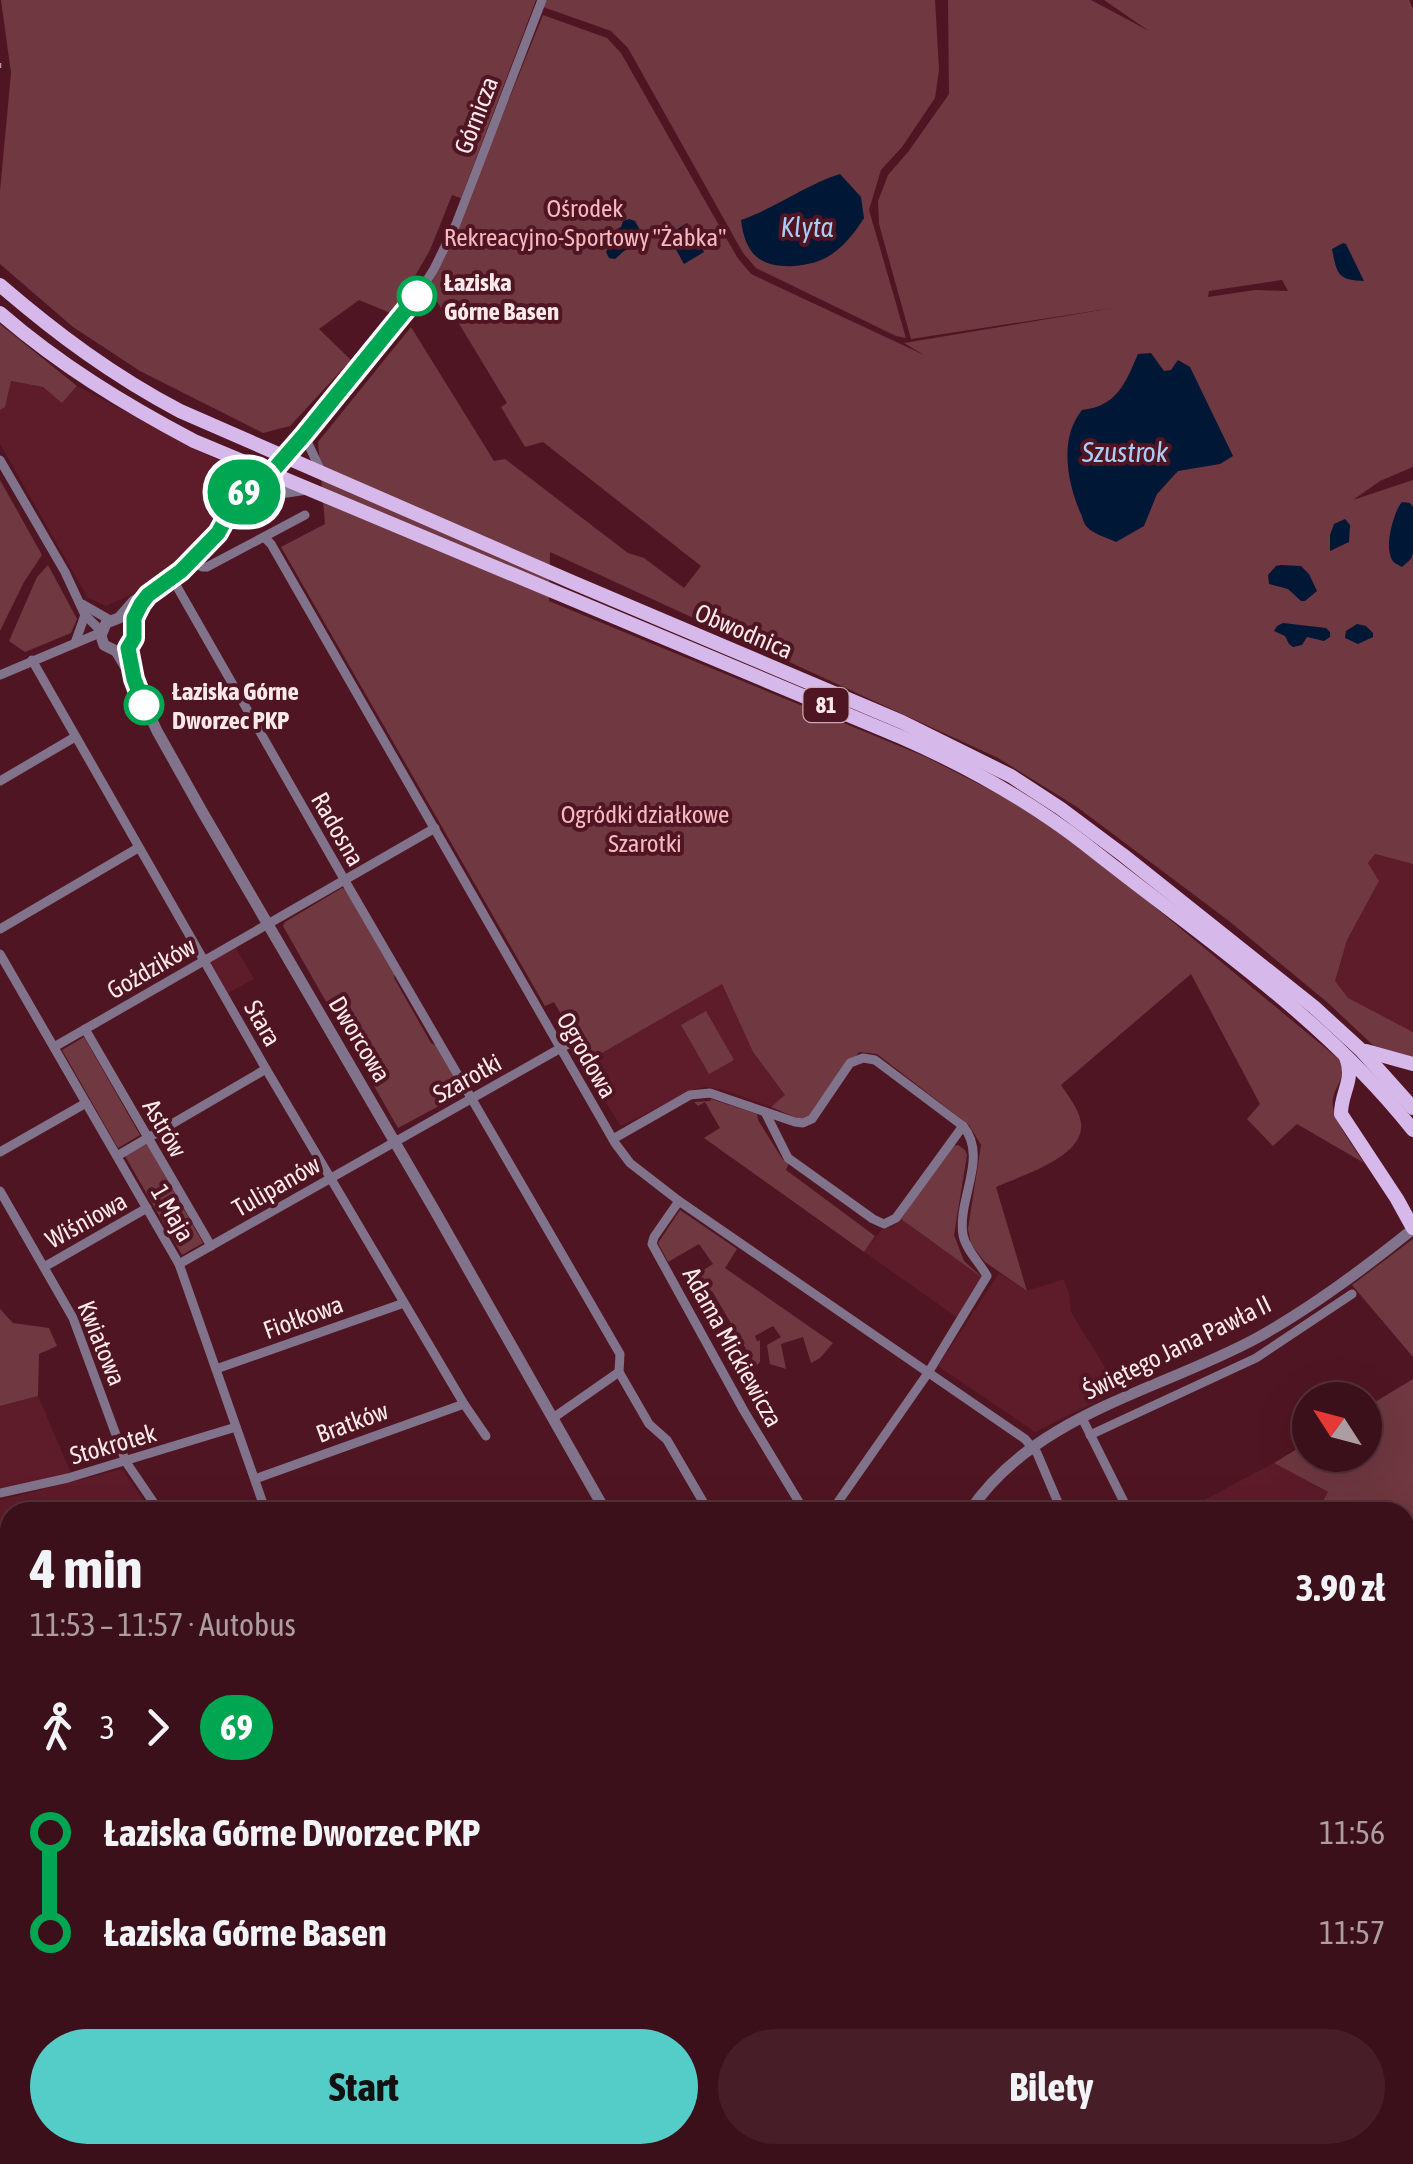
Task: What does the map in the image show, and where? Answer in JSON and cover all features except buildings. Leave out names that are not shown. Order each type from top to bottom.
[{"type":"main road","name":"Obwodnica","points":[[0,284],[85,354],[180,410],[556,576],[902,722],[1011,776],[1123,855],[1300,995],[1361,1050],[1413,1108]]},
{"type":"main road","name":"Obwodnica","points":[[0,313],[58,361],[194,441],[553,589],[901,737],[982,776],[1057,822],[1302,1015],[1344,1052],[1413,1130]]},
{"type":"main road","points":[[1361,1050],[1413,1066]]},
{"type":"main road","points":[[1344,1052],[1350,1080],[1341,1114],[1413,1228]]},
{"type":"main road","points":[[1402,1093],[1400,1080],[1413,1066]]},
{"type":"main road","points":[[1346,1090],[1356,1085],[1379,1089]]},
{"type":"main road","points":[[1397,1198],[1413,1206]]},
{"type":"street","name":"Górnicza","points":[[284,457],[410,306],[434,270],[456,224],[542,0]]},
{"type":"street","points":[[304,435],[322,473]]},
{"type":"street","points":[[218,533],[236,500],[240,479],[230,456]]},
{"type":"street","points":[[260,500],[270,474],[284,457]]},
{"type":"street","points":[[0,462],[56,556],[85,615],[113,644]]},
{"type":"street","points":[[236,500],[270,474]]},
{"type":"street","points":[[113,644],[114,619],[134,601],[172,578],[218,533],[260,500],[306,488]]},
{"type":"street","points":[[192,561],[207,567],[305,515]]},
{"type":"street","name":"Ogrodowa","points":[[265,538],[630,1164],[1033,1447]]},
{"type":"street","name":"Radosna","points":[[172,578],[471,1098]]},
{"type":"street","points":[[0,675],[74,645],[113,644],[134,638],[136,612],[148,595]]},
{"type":"street","points":[[80,603],[96,614],[132,626]]},
{"type":"street","points":[[74,645],[85,615]]},
{"type":"street","name":"Dworcowa","points":[[113,644],[172,758],[600,1502]]},
{"type":"street","name":"Stara","points":[[32,660],[266,1069],[486,1436]]},
{"type":"street","points":[[0,781],[75,738]]},
{"type":"street","name":"Goździków","points":[[54,1046],[435,828]]},
{"type":"street","points":[[0,929],[138,848]]},
{"type":"street","name":"1 Maja","points":[[0,954],[179,1264],[263,1502]]},
{"type":"street","name":"Astrów","points":[[85,1029],[211,1246]]},
{"type":"street","name":"Szarotki","points":[[393,1142],[576,1040]]},
{"type":"street","points":[[612,1139],[690,1095],[710,1093],[804,1123],[812,1118],[850,1063],[863,1058],[875,1060],[971,1136],[974,1150],[962,1229],[965,1244],[987,1276],[928,1373],[838,1502]]},
{"type":"street","points":[[117,1156],[266,1069]]},
{"type":"street","points":[[471,1098],[620,1354],[619,1372],[649,1424],[667,1440],[702,1502]]},
{"type":"street","points":[[0,1152],[86,1103]]},
{"type":"street","points":[[765,1112],[788,1158],[884,1224],[896,1218],[962,1126]]},
{"type":"street","name":"Tulipanów","points":[[179,1264],[393,1142]]},
{"type":"street","name":"Kwiatowa","points":[[0,1190],[79,1330],[126,1462],[153,1502]]},
{"type":"street","name":"Adama Mickiewicza","points":[[679,1201],[652,1244],[744,1411],[800,1502]]},
{"type":"street","name":"Wiśniowa","points":[[44,1267],[148,1208]]},
{"type":"street","name":"Świętego Jana Pawła II","points":[[977,1502],[995,1480],[1033,1447],[1082,1418],[1254,1339],[1318,1298],[1413,1228]]},
{"type":"street","name":"Świętego Jana Pawła II","points":[[1090,1435],[1256,1358],[1352,1294]]},
{"type":"street","name":"Fiołkowa","points":[[216,1370],[404,1303]]},
{"type":"street","points":[[553,1418],[619,1372]]},
{"type":"street","name":"Bratków","points":[[255,1478],[464,1404]]},
{"type":"street","points":[[1082,1418],[1123,1502]]},
{"type":"street","name":"Stokrotek","points":[[0,1493],[68,1478],[236,1428]]},
{"type":"street","points":[[1033,1447],[1058,1502]]},
{"type":"shaded area","points":[[11,381],[43,387],[62,403],[77,386],[225,464],[233,476],[233,491],[217,520],[187,555],[141,590],[106,606],[88,598],[0,444],[0,410],[5,406]]},
{"type":"shaded area","points":[[1374,854],[1413,864],[1413,1032],[1347,998],[1335,981],[1347,940],[1379,881],[1368,863]]},
{"type":"shaded area","points":[[234,945],[254,979],[226,994],[207,961]]},
{"type":"shaded area","points":[[722,984],[753,1052],[786,1096],[771,1107],[723,1090],[695,1089],[621,1126],[581,1065]]},
{"type":"shaded area","points":[[901,1219],[984,1279],[958,1318],[864,1252],[882,1229]]},
{"type":"shaded area","points":[[999,1273],[1027,1291],[1064,1279],[1071,1312],[1119,1390],[1035,1432],[938,1366]]},
{"type":"shaded area","points":[[38,1396],[71,1473],[0,1489],[0,1406]]},
{"type":"shaded area","points":[[1274,1463],[1329,1493],[1323,1502],[1204,1502]]},
{"type":"shaded area","points":[[122,1469],[145,1502],[0,1502]]},
{"type":"green space","points":[[1,0],[536,0],[461,198],[452,195],[430,250],[393,314],[359,300],[319,329],[351,360],[290,426],[263,433],[140,371],[73,327],[0,264],[0,191],[11,73]]},
{"type":"green space","points":[[545,0],[935,0],[939,70],[935,98],[881,170],[869,210],[906,338],[756,268],[743,253],[628,48],[611,31],[543,7]]},
{"type":"green space","points":[[948,0],[1091,0],[1149,31],[1104,0],[1409,0],[1413,9],[1413,467],[1380,481],[1353,500],[1413,480],[1413,864],[1375,854],[1368,863],[1379,881],[1347,940],[1335,981],[1348,998],[1413,1032],[1413,1057],[1376,1048],[1229,921],[1077,807],[998,758],[550,552],[549,601],[926,757],[1020,805],[1110,870],[1341,1061],[1342,1073],[1333,1106],[1364,1163],[1297,1124],[1273,1146],[1247,1119],[1260,1104],[1191,974],[1061,1085],[1081,1123],[1070,1149],[1046,1165],[996,1187],[1027,1291],[985,1262],[971,1244],[968,1229],[981,1145],[969,1125],[877,1054],[859,1052],[808,1118],[797,1118],[771,1107],[785,1095],[753,1052],[722,984],[588,1061],[554,1002],[545,1006],[281,547],[325,524],[318,442],[411,327],[494,461],[505,459],[628,553],[644,558],[684,588],[701,566],[543,442],[525,447],[501,407],[507,403],[458,322],[450,323],[429,288],[459,224],[543,15],[607,38],[621,53],[737,257],[751,274],[924,355],[904,343],[1113,308],[911,339],[879,224],[878,201],[888,175],[949,94]],"holes":[[[1282,280],[1288,291],[1255,290],[1208,297],[1209,291]]]},
{"type":"green space","points":[[0,324],[77,386],[62,403],[43,387],[11,381],[5,407],[0,410]]},
{"type":"green space","points":[[0,480],[42,555],[0,631]]},
{"type":"green space","points":[[48,565],[77,619],[71,633],[25,652],[9,641],[37,577]]},
{"type":"green space","points":[[342,888],[463,1093],[398,1128],[283,926]]},
{"type":"green space","points":[[706,1011],[734,1060],[709,1074],[681,1025]]},
{"type":"green space","points":[[84,1037],[140,1135],[118,1148],[62,1050]]},
{"type":"green space","points":[[711,1099],[757,1114],[783,1160],[789,1163],[786,1170],[875,1236],[864,1252],[704,1138],[720,1128],[705,1102],[698,1106],[694,1102]]},
{"type":"green space","points":[[147,1144],[203,1243],[182,1255],[125,1156]]},
{"type":"green space","points":[[958,1145],[967,1155],[954,1235],[964,1261],[984,1279],[901,1219],[952,1146]]},
{"type":"green space","points":[[680,1210],[737,1249],[725,1268],[833,1343],[820,1358],[811,1363],[803,1337],[781,1344],[786,1369],[770,1364],[767,1345],[781,1337],[773,1326],[755,1336],[760,1340],[760,1362],[756,1366],[712,1291],[694,1301],[683,1283],[713,1264],[699,1244],[668,1262],[658,1243]]},
{"type":"green space","points":[[1413,1239],[1413,1357],[1352,1285]]},
{"type":"green space","points":[[0,1309],[13,1323],[49,1328],[57,1346],[39,1354],[38,1396],[0,1406]]},
{"type":"green space","points":[[1413,1379],[1413,1502],[1322,1502],[1328,1492],[1274,1463],[1292,1452],[1292,1472],[1382,1472],[1382,1398]]},
{"type":"water","name":"Klyta","points":[[840,174],[861,197],[864,218],[842,246],[823,259],[799,266],[772,264],[750,250],[741,220]]},
{"type":"water","points":[[629,219],[635,221],[646,241],[615,259],[609,258],[606,252],[611,243],[604,236],[606,231],[621,227]]},
{"type":"water","points":[[687,223],[704,252],[684,264],[668,235]]},
{"type":"water","points":[[1343,243],[1364,281],[1344,277],[1337,270],[1332,249]]},
{"type":"water","name":"Szustrok","points":[[1151,353],[1164,371],[1171,370],[1178,360],[1190,367],[1233,456],[1220,464],[1178,471],[1157,494],[1144,526],[1116,542],[1093,532],[1084,522],[1069,473],[1070,433],[1082,410],[1104,404],[1118,392],[1138,354]]},
{"type":"water","points":[[1402,502],[1413,507],[1413,553],[1402,567],[1393,561],[1389,549],[1396,512]]},
{"type":"water","points":[[1345,519],[1350,525],[1349,542],[1330,551],[1334,524]]},
{"type":"water","points":[[1281,565],[1301,566],[1317,591],[1301,601],[1288,589],[1269,584],[1268,575]]},
{"type":"water","points":[[1283,623],[1326,628],[1330,637],[1324,641],[1307,637],[1302,645],[1293,647],[1285,636],[1274,631]]},
{"type":"water","points":[[1357,624],[1366,626],[1373,637],[1358,644],[1345,638],[1346,631]]},
{"type":"railway","points":[[0,63],[0,77]]},
{"type":"bus line","name":"69","points":[[144,705],[128,648],[141,604],[218,533],[236,500],[270,474],[417,296]]},
{"type":"place","name":"Łaziska Górne Basen","points":[[417,296]]},
{"type":"place","name":"Łaziska Górne Dworzec PKP","points":[[144,705]]},
{"type":"park label","name":"Ośrodek Rekreacyjno-Sportowy \"Żabka\"","points":[[585,222]]},
{"type":"park label","name":"Ogródki działkowe Szarotki","points":[[645,828]]}]
